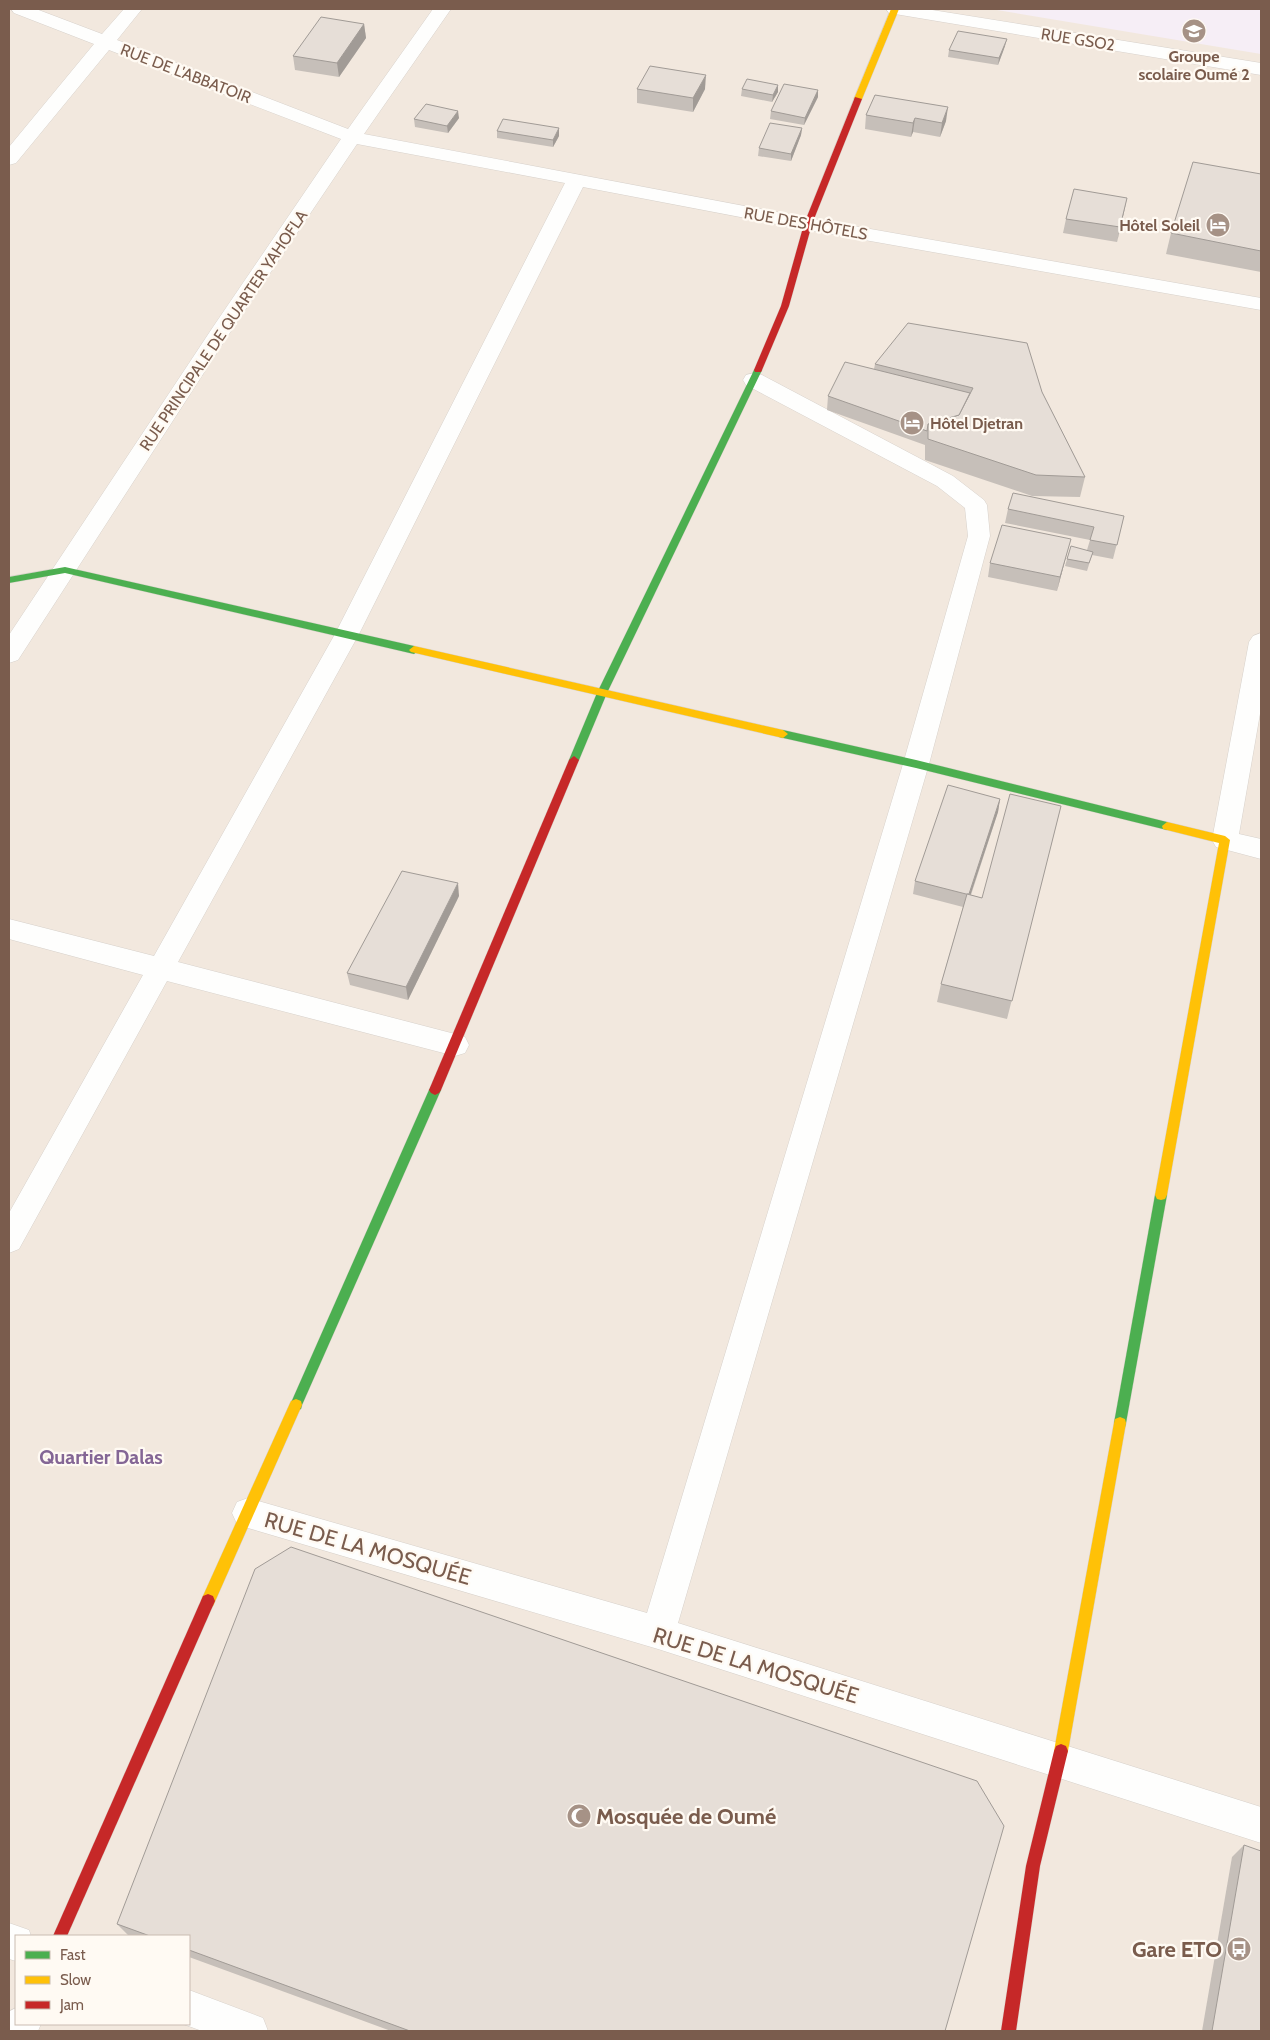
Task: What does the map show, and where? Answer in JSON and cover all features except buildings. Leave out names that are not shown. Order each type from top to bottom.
[{"type":"street","name":"RUE DE L'ABBATOIR","points":[[20,9],[352,137]]},
{"type":"street","points":[[9,159],[133,9]]},
{"type":"street","name":"RUE PRINCIPALE DE QUARTER YAHOFLA","points":[[9,654],[220,332],[352,137],[442,9]]},
{"type":"street","points":[[60,1935],[455,1044],[602,692],[754,380],[785,306],[808,224],[895,9]]},
{"type":"street","name":"RUE GSO2","points":[[895,9],[1261,69]]},
{"type":"street","name":"RUE DES HÔTELS","points":[[352,137],[808,224],[1261,304]]},
{"type":"street","points":[[9,1240],[347,634],[576,181]]},
{"type":"street","points":[[658,1633],[916,764],[979,536],[976,505],[945,481],[754,380]]},
{"type":"street","points":[[9,580],[65,570],[916,764],[1261,849]]},
{"type":"street","points":[[1008,2031],[1033,1866],[1059,1760],[1261,642]]},
{"type":"street","points":[[9,929],[455,1044]]},
{"type":"street","name":"RUE DE LA MOSQUÉE","points":[[248,1512],[658,1633],[1261,1826]]},
{"type":"street","points":[[190,2008],[250,2031]]},
{"type":"shaded area","points":[[9,9],[1261,9],[1261,2031],[9,2031]]},
{"type":"shaded area","name":"Groupe scolaire Oumé 2","points":[[991,9],[1261,9],[1261,54]]},
{"type":"traffic: fast","points":[[574,760],[602,693],[758,370]]},
{"type":"traffic: fast","points":[[9,580],[65,570],[414,650]]},
{"type":"traffic: fast","points":[[783,734],[916,764],[1167,826]]},
{"type":"traffic: fast","points":[[296,1405],[435,1090]]},
{"type":"traffic: fast","points":[[1120,1423],[1161,1195]]},
{"type":"traffic: slow","points":[[858,99],[895,9]]},
{"type":"traffic: slow","points":[[414,650],[783,734]]},
{"type":"traffic: slow","points":[[1161,1195],[1225,840],[1167,826]]},
{"type":"traffic: slow","points":[[208,1601],[296,1405]]},
{"type":"traffic: slow","points":[[1061,1751],[1120,1423]]},
{"type":"traffic: jam","points":[[758,370],[785,306],[808,224],[858,99]]},
{"type":"traffic: jam","points":[[435,1090],[574,760]]},
{"type":"traffic: jam","points":[[60,1935],[208,1601]]},
{"type":"traffic: jam","points":[[1008,2031],[1033,1866],[1061,1751]]},
{"type":"place","name":"Groupe scolaire Oumé 2","points":[[1194,31]]},
{"type":"place","name":"Hôtel Soleil","points":[[1218,225]]},
{"type":"place","name":"Hôtel Djetran","points":[[912,423]]},
{"type":"place","name":"Mosquée de Oumé","points":[[579,1816]]},
{"type":"place","name":"Gare ETO","points":[[1239,1949]]},
{"type":"district","name":"Quartier Dalas","points":[[101,1457]]}]
